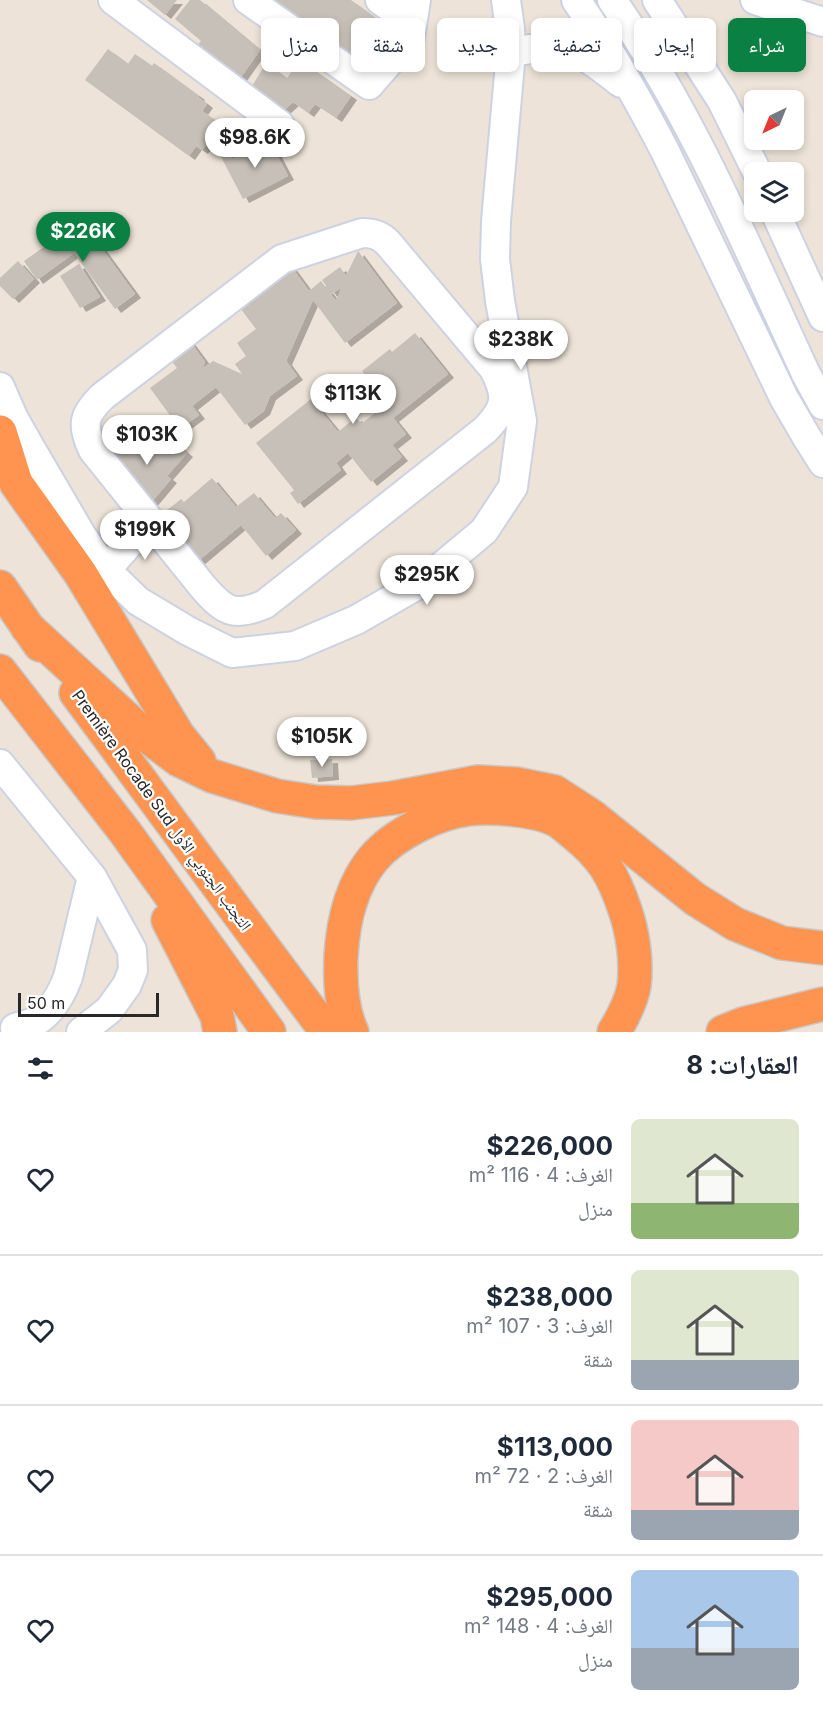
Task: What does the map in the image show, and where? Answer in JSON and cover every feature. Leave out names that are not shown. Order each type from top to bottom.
[{"type":"highway","points":[[5,425],[16,483],[80,573],[178,735],[212,776]]},
{"type":"highway","name":"Première Rocade Sud التجنب الجنوبي الأول","points":[[0,587],[253,935],[327,1032]]},
{"type":"highway","points":[[27,627],[139,729],[179,760],[212,776],[277,796],[316,802],[351,803],[393,798],[478,782],[516,784],[555,792],[592,816],[695,899],[735,924],[782,943],[823,948]]},
{"type":"highway","points":[[0,672],[170,923],[217,1016],[220,1032]]},
{"type":"highway","points":[[0,672],[125,832],[269,1032]]},
{"type":"highway","points":[[352,1032],[342,1000],[342,937],[349,907],[359,880],[374,858],[396,838],[443,815],[469,809],[529,812],[559,821],[586,844],[606,866],[616,885],[634,947],[634,987],[622,1020],[614,1032]]},
{"type":"highway","points":[[723,1032],[743,1024],[823,1004]]},
{"type":"street","points":[[113,0],[280,125]]},
{"type":"street","points":[[248,0],[369,85],[410,38],[414,11],[380,0]]},
{"type":"street","points":[[506,0],[508,18]]},
{"type":"street","points":[[576,0],[635,94],[666,151],[784,398],[823,463]]},
{"type":"street","points":[[612,0],[651,59],[693,133],[806,374],[823,405]]},
{"type":"street","points":[[657,0],[722,101],[752,162]]},
{"type":"street","points":[[754,0],[823,22]]},
{"type":"street","points":[[519,51],[552,47],[578,53],[635,94]]},
{"type":"street","points":[[0,387],[5,425],[106,570],[138,602],[232,653],[295,646],[356,620],[424,581],[484,531],[513,487],[522,421],[500,301],[495,259],[496,221],[509,72]]},
{"type":"street","points":[[780,222],[823,317]]},
{"type":"street","points":[[372,233],[381,236],[494,369],[502,386],[503,403],[498,417],[485,430],[265,604],[249,611],[234,612],[216,602],[149,521],[93,450],[86,435],[85,421],[91,407],[282,259],[351,235],[372,233]]},
{"type":"street","points":[[106,570],[149,521]]},
{"type":"street","points":[[0,764],[92,876],[132,950],[133,970],[119,999],[81,1032]]},
{"type":"street","points":[[8,1026],[37,1020],[52,1008],[63,991],[92,876]]},
{"type":"street","points":[[8,1026],[46,1032]]},
{"type":"building","points":[[147,0],[177,0],[165,15]]},
{"type":"building","points":[[190,0],[200,0],[260,50],[241,77],[196,47],[201,41],[175,19]]},
{"type":"building","points":[[257,0],[351,0],[376,18],[351,18],[351,55],[339,46],[339,18],[283,18],[277,14],[283,6],[276,1],[270,9]]},
{"type":"building","points":[[108,49],[128,64],[135,54],[152,66],[154,63],[207,104],[202,111],[221,124],[202,150],[196,146],[189,156],[85,80]]},
{"type":"building","points":[[261,71],[279,72],[287,78],[291,72],[317,72],[351,96],[336,118],[315,104],[308,113],[293,102],[283,111],[251,88]]},
{"type":"building","points":[[269,140],[288,176],[243,199],[219,153],[227,149],[232,159]]},
{"type":"building","points":[[78,223],[88,237],[92,235],[135,294],[115,309],[74,253],[37,280],[24,261]]},
{"type":"building","points":[[358,251],[397,303],[345,343],[313,300],[286,361],[297,376],[270,396],[264,411],[245,425],[216,387],[192,406],[199,415],[180,429],[150,388],[177,368],[167,355],[188,339],[205,362],[202,369],[213,361],[242,374],[235,364],[246,356],[237,343],[256,329],[234,300],[287,261],[309,291],[321,281],[336,301],[342,287],[332,294],[322,280],[340,267],[346,276]]},
{"type":"building","points":[[18,261],[34,279],[13,299],[0,286],[0,278]]},
{"type":"building","points":[[79,264],[100,297],[80,308],[60,276]]},
{"type":"building","points":[[415,333],[448,374],[393,418],[406,434],[392,445],[402,457],[371,482],[348,453],[336,463],[341,470],[298,504],[290,493],[294,490],[256,443],[311,399],[338,432],[356,417],[361,424],[393,399],[380,383],[374,387],[362,371],[390,349],[392,352]]},
{"type":"building","points":[[136,420],[147,432],[130,447],[119,435]]},
{"type":"building","points":[[116,436],[138,454],[148,443],[159,453],[171,439],[187,453],[167,476],[171,479],[150,504],[121,480],[129,471],[105,450]]},
{"type":"building","points":[[212,478],[236,507],[254,493],[275,518],[281,513],[296,530],[266,556],[241,525],[191,567],[154,521],[181,499],[184,502]]},
{"type":"building","points":[[332,759],[333,776],[312,778],[310,760]]}]
